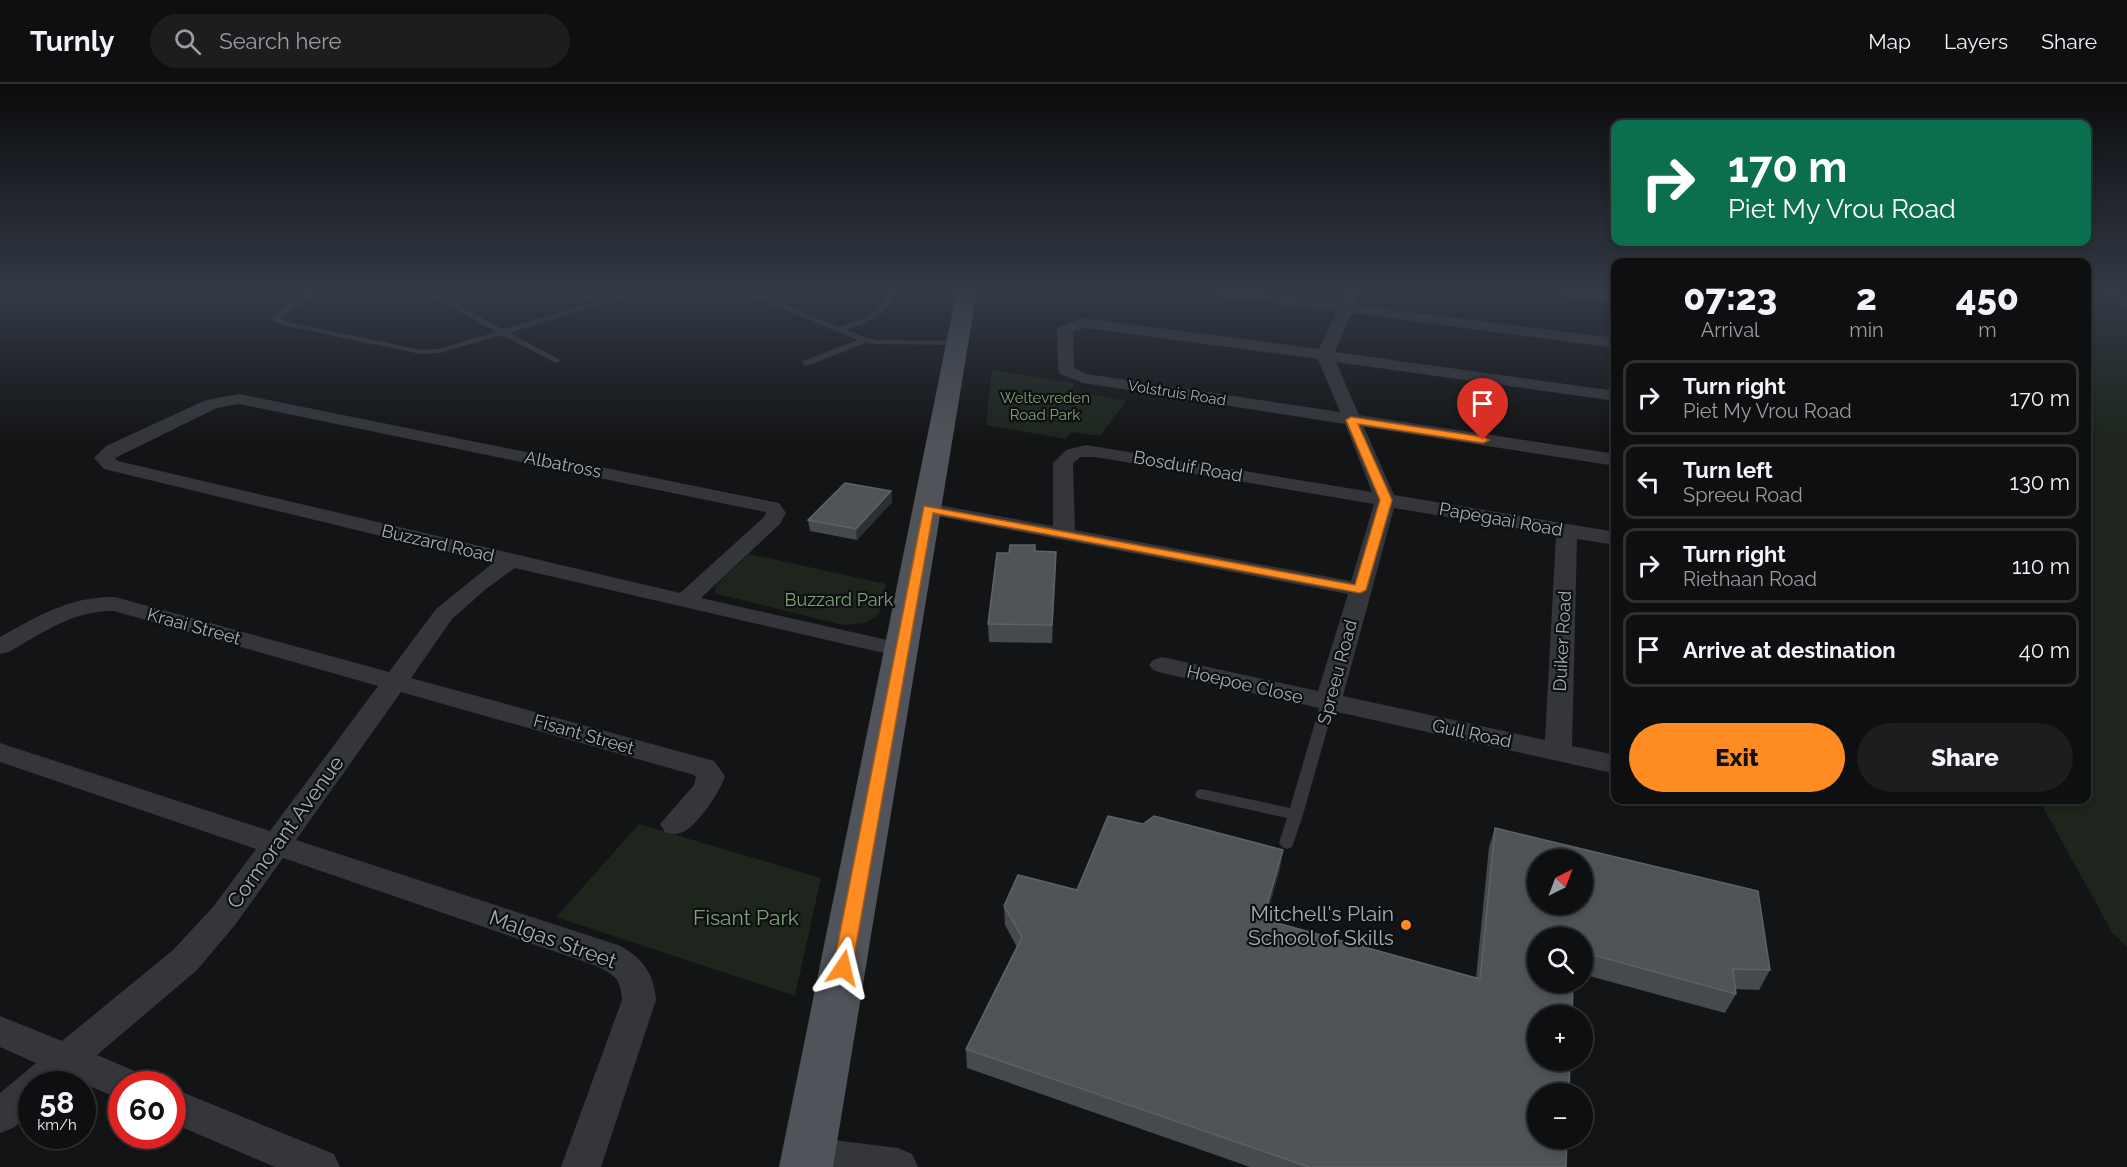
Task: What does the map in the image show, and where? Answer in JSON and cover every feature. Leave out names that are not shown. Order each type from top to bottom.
[{"type":"main road","points":[[808,1161],[957,343]]},
{"type":"street","name":"Volstruis Road","points":[[1065,341],[1066,370],[1076,377],[1351,420]]},
{"type":"street","name":"Volstruis Road","points":[[1216,341],[1325,355]]},
{"type":"street","points":[[1331,341],[1325,355],[1386,500]]},
{"type":"street","points":[[1325,355],[1611,395]]},
{"type":"street","name":"Albatross","points":[[220,401],[239,399],[772,507],[776,513],[773,520],[684,601]]},
{"type":"street","name":"Buzzard Road","points":[[220,401],[112,450],[104,458],[111,465],[901,650]]},
{"type":"street","points":[[1351,420],[1611,459]]},
{"type":"street","name":"Bosduif Road","points":[[1064,534],[1063,463],[1065,458],[1082,451],[1110,453],[1386,500]]},
{"type":"street","name":"Papegaai Road","points":[[1386,500],[1611,538]]},
{"type":"street","name":"Spreeu Road","points":[[1328,702],[1386,500]]},
{"type":"street","points":[[928,509],[1360,590]]},
{"type":"street","name":"Duiker Road","points":[[1557,752],[1567,531]]},
{"type":"street","name":"Cormorant Avenue","points":[[53,1071],[185,960],[224,916],[394,681],[452,606],[511,560]]},
{"type":"street","name":"Kraai Street","points":[[0,647],[64,613],[88,605],[109,603],[394,681]]},
{"type":"street","name":"Hoepoe Close","points":[[1162,665],[1328,702]]},
{"type":"street","name":"Fisant Street","points":[[394,681],[704,768],[711,776],[711,783],[675,824]]},
{"type":"street","name":"Gull Road","points":[[1328,702],[1611,764]]},
{"type":"street","points":[[0,752],[275,845]]},
{"type":"street","name":"Malgas Street","points":[[275,845],[606,955],[625,965],[639,982],[639,1000],[582,1167]]},
{"type":"street","points":[[0,1030],[108,1077]]},
{"type":"street","points":[[0,1116],[18,1101]]},
{"type":"street","points":[[186,1111],[320,1167]]},
{"type":"street","points":[[808,1161],[898,1167]]},
{"type":"lane","points":[[366,341],[421,352],[439,351],[474,341]]},
{"type":"lane","points":[[519,341],[556,361]]},
{"type":"lane","points":[[806,363],[864,341]]},
{"type":"lane","points":[[869,341],[957,343]]},
{"type":"lane","name":"Spreeu Road","points":[[1287,843],[1328,702]]},
{"type":"lane","points":[[1202,794],[1296,815]]},
{"type":"green space","points":[[2091,341],[2127,341],[2127,947],[2112,932],[2041,804],[2091,804]]},
{"type":"green space","name":"Weltevreden Road Park","points":[[992,370],[1075,383],[1071,391],[1126,401],[1100,436],[1071,432],[1066,439],[986,425]]},
{"type":"green space","name":"Buzzard Park","points":[[749,554],[886,584],[879,614],[865,623],[843,625],[717,594],[716,585]]},
{"type":"green space","name":"Fisant Park","points":[[639,824],[821,878],[795,996],[556,917]]},
{"type":"building","points":[[845,483],[891,491],[856,529],[808,520]]},
{"type":"building","points":[[1010,545],[1035,545],[1035,551],[1056,552],[1052,625],[988,624],[997,553],[1009,553]]},
{"type":"building","points":[[1108,816],[1143,824],[1154,816],[1283,850],[1263,919],[1480,979],[1495,828],[1583,849],[1527,849],[1527,915],[1593,915],[1593,851],[1758,891],[1770,970],[1733,969],[1736,994],[1593,955],[1593,927],[1527,927],[1527,993],[1573,993],[1572,1005],[1527,1005],[1527,1071],[1570,1071],[1569,1083],[1527,1083],[1527,1149],[1567,1149],[1566,1167],[1309,1167],[966,1049],[1022,937],[1004,906],[1018,875],[1077,890]]},
{"type":"place","name":"Mitchell's Plain School of Skills","points":[[1406,925]]},
{"type":"route","points":[[843,968],[928,509],[1360,590],[1386,500],[1351,420],[1483,440]]}]
